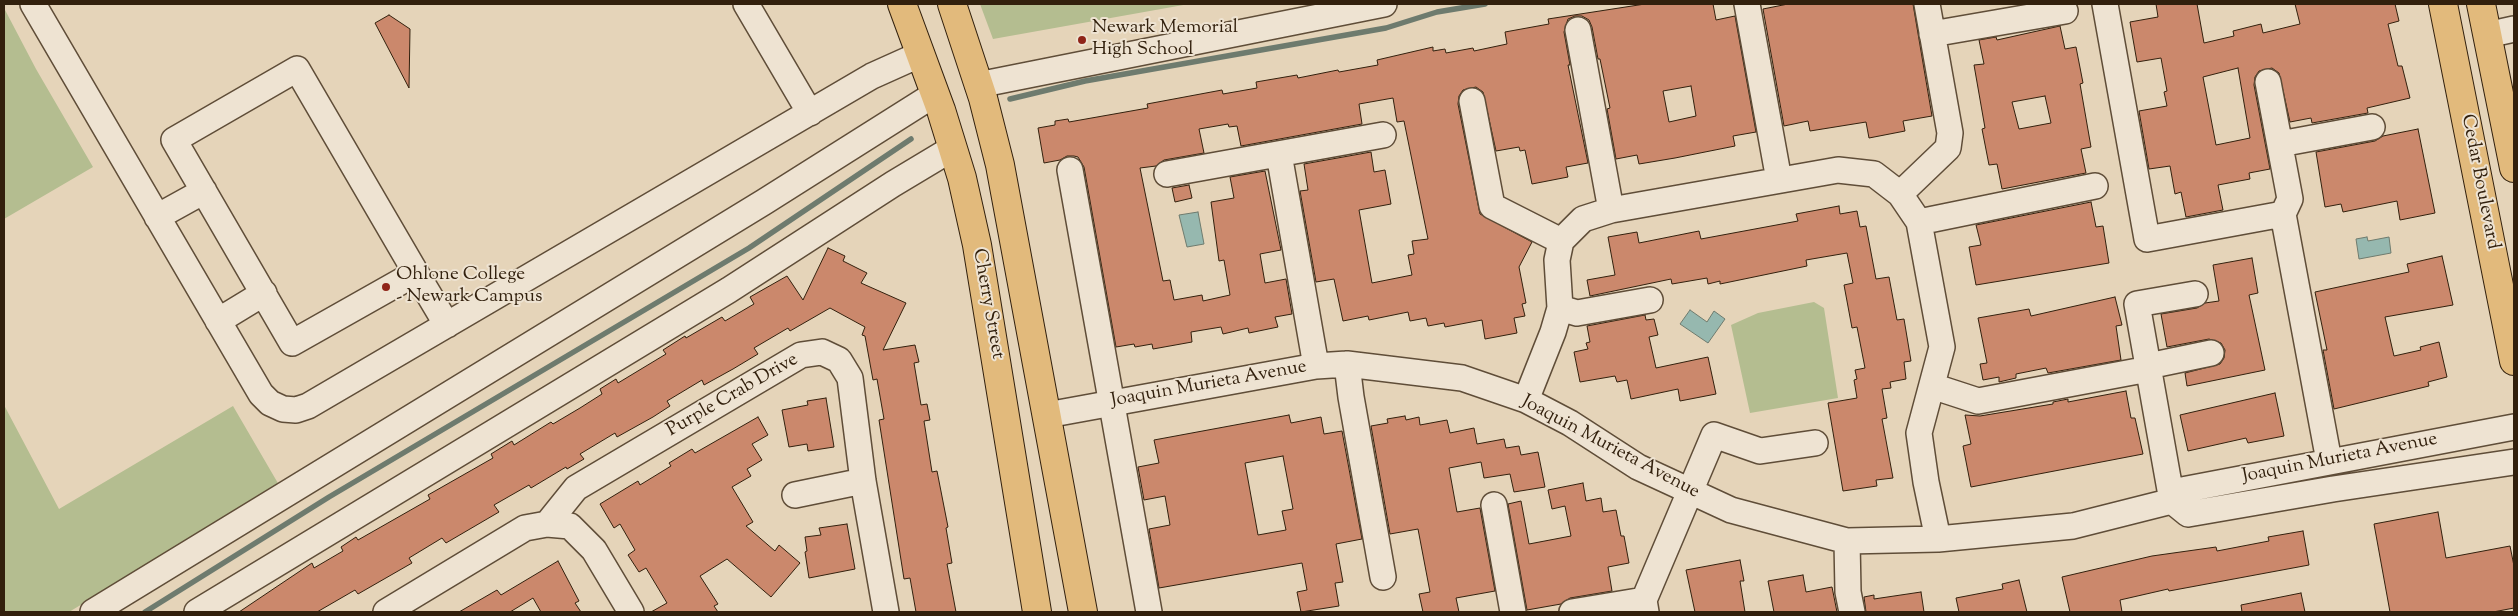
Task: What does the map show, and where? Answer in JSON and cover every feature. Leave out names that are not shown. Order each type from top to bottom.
[{"type":"main road","name":"Cherry Street","points":[[902,4],[953,148],[977,245],[1037,612]]},
{"type":"main road","name":"Cherry Street","points":[[952,4],[978,85],[1000,165],[1083,612]]},
{"type":"main road","name":"Cedar Boulevard","points":[[2443,4],[2514,361]]},
{"type":"main road","name":"Cedar Boulevard","points":[[2481,4],[2514,168]]},
{"type":"main road","points":[[977,245],[995,253],[1000,262],[1021,378],[1030,394],[1047,414]]},
{"type":"street","points":[[32,4],[261,394],[270,403],[283,409],[296,410],[308,406],[872,76],[921,54]]},
{"type":"street","points":[[746,4],[810,113]]},
{"type":"street","points":[[978,85],[1384,4]]},
{"type":"street","points":[[1747,4],[1779,180]]},
{"type":"street","points":[[1900,194],[1948,148],[1950,133],[1927,4]]},
{"type":"street","points":[[2105,4],[2147,239],[2284,214]]},
{"type":"street","points":[[1932,34],[2065,11]]},
{"type":"street","points":[[2487,34],[2514,29]]},
{"type":"street","points":[[1578,30],[1611,210]]},
{"type":"street","points":[[416,273],[292,343],[174,140],[297,69],[447,325]]},
{"type":"street","points":[[2268,82],[2290,198],[2284,214],[2329,461]]},
{"type":"street","points":[[93,612],[764,202],[935,94]]},
{"type":"street","points":[[1472,101],[1492,206],[1562,240]]},
{"type":"street","points":[[2280,144],[2372,127]]},
{"type":"street","points":[[1167,174],[1383,135]]},
{"type":"street","points":[[197,612],[729,290],[893,184],[953,148]]},
{"type":"street","points":[[1279,154],[1316,366]]},
{"type":"street","points":[[1070,170],[1148,612]]},
{"type":"street","points":[[1526,400],[1553,332],[1560,308],[1557,260],[1562,240],[1583,219],[1611,210],[1838,170],[1874,174],[1900,194],[1919,222],[1942,347],[1919,434],[1926,482],[1938,539]]},
{"type":"street","points":[[1919,222],[2095,186]]},
{"type":"street","points":[[157,218],[204,191]]},
{"type":"street","points":[[218,321],[264,293]]},
{"type":"street","points":[[2172,501],[2137,304],[2195,294]]},
{"type":"street","points":[[1560,308],[1577,313],[1650,300]]},
{"type":"street","name":"Purple Crab Drive","points":[[547,524],[576,488],[801,354],[822,352],[839,360],[850,378],[863,481],[886,612]]},
{"type":"street","points":[[1932,386],[1978,401],[2138,371],[2211,354]]},
{"type":"street","points":[[1347,364],[1351,397],[1383,577]]},
{"type":"street","name":"Joaquin Murieta Avenue","points":[[1047,414],[1316,366],[1347,364],[1462,378],[1526,400],[1570,423],[1638,467],[1688,492],[1731,510],[1847,541],[1938,539],[2074,526],[2172,501],[2182,490],[2514,427]]},
{"type":"street","points":[[1572,612],[1645,606],[1688,492],[1714,435],[1760,451],[1815,443]]},
{"type":"street","name":"Joaquin Murieta Avenue","points":[[2172,501],[2188,514],[2333,489],[2514,462]]},
{"type":"street","points":[[795,495],[863,481]]},
{"type":"street","points":[[1494,505],[1513,612]]},
{"type":"street","points":[[386,612],[421,604],[525,528],[547,524],[570,526],[594,550],[631,612]]},
{"type":"street","points":[[1847,541],[1848,592],[1852,612]]},
{"type":"green space","points":[[980,4],[1189,4],[993,39]]},
{"type":"green space","points":[[4,8],[36,69],[93,167],[4,219]]},
{"type":"green space","points":[[1814,302],[1824,308],[1838,398],[1750,413],[1731,325],[1758,313]]},
{"type":"green space","points":[[4,405],[59,509],[233,406],[279,485],[69,612],[4,612]]},
{"type":"water","points":[[1198,212],[1204,244],[1187,247],[1179,215]]},
{"type":"water","points":[[2367,237],[2368,241],[2389,237],[2391,253],[2359,259],[2356,239]]},
{"type":"water","points":[[1690,310],[1707,322],[1714,311],[1725,319],[1708,343],[1680,324]]},
{"type":"building","points":[[1645,4],[1713,4],[1716,20],[1735,16],[1756,132],[1733,136],[1735,146],[1675,158],[1639,164],[1637,155],[1616,159],[1607,109],[1610,108],[1600,59],[1598,59],[1592,27],[1589,20],[1582,16],[1568,19],[1564,32],[1570,65],[1568,65],[1588,163],[1566,167],[1568,177],[1532,184],[1525,150],[1520,151],[1519,147],[1496,151],[1483,92],[1476,87],[1463,90],[1459,96],[1458,104],[1480,214],[1532,242],[1519,267],[1526,303],[1522,304],[1525,316],[1514,318],[1517,333],[1485,339],[1482,320],[1445,327],[1444,323],[1428,326],[1426,318],[1410,321],[1408,312],[1369,320],[1368,316],[1343,321],[1334,279],[1316,282],[1300,191],[1308,190],[1304,164],[1371,152],[1374,172],[1385,170],[1391,204],[1359,210],[1372,283],[1412,275],[1408,255],[1414,254],[1412,241],[1428,239],[1404,121],[1397,122],[1393,98],[1359,104],[1362,124],[1241,146],[1237,126],[1229,127],[1228,124],[1199,129],[1204,153],[1164,160],[1156,166],[1140,168],[1163,281],[1170,280],[1174,300],[1202,295],[1203,301],[1230,295],[1224,260],[1219,261],[1211,202],[1234,198],[1230,177],[1265,171],[1281,250],[1260,254],[1265,283],[1286,279],[1292,314],[1275,317],[1278,327],[1249,333],[1248,328],[1223,334],[1221,327],[1191,332],[1192,342],[1153,349],[1152,344],[1135,347],[1134,344],[1116,347],[1084,167],[1078,157],[1074,156],[1067,156],[1060,160],[1044,163],[1038,128],[1055,125],[1055,121],[1068,119],[1069,122],[1148,108],[1147,104],[1222,90],[1223,94],[1257,88],[1256,82],[1297,75],[1298,78],[1378,65],[1377,60],[1433,47],[1433,51],[1445,49],[1446,53],[1473,48],[1474,51],[1507,44],[1505,32],[1549,24],[1548,19]],"holes":[[[1691,86],[1696,116],[1669,122],[1663,91]]]},
{"type":"building","points":[[1788,4],[1913,4],[1932,116],[1903,121],[1905,131],[1869,138],[1866,122],[1810,131],[1808,121],[1784,126],[1763,9]]},
{"type":"building","points":[[2156,4],[2197,4],[2204,43],[2234,36],[2233,31],[2261,24],[2263,33],[2300,24],[2295,4],[2395,4],[2399,21],[2388,24],[2398,66],[2402,66],[2410,98],[2367,108],[2368,113],[2312,123],[2311,118],[2290,122],[2279,73],[2272,68],[2259,71],[2255,77],[2254,85],[2270,169],[2249,173],[2250,179],[2218,185],[2223,210],[2186,217],[2181,192],[2175,194],[2170,166],[2149,169],[2139,111],[2167,106],[2164,92],[2167,91],[2161,58],[2137,62],[2130,22],[2158,17]],"holes":[[[2238,68],[2250,138],[2216,145],[2203,77]]]},
{"type":"building","points":[[389,15],[410,29],[409,88],[375,23]]},
{"type":"building","points":[[2060,26],[2065,49],[2076,47],[2083,83],[2080,84],[2091,147],[2081,149],[2086,173],[2002,189],[1997,164],[1989,165],[1982,129],[1985,128],[1974,65],[1984,64],[1979,40],[1996,37],[1997,40]],"holes":[[[2045,96],[2051,123],[2019,129],[2012,102]]]},
{"type":"building","points":[[2418,129],[2435,213],[2400,220],[2397,201],[2343,212],[2341,204],[2325,207],[2316,152],[2375,141],[2383,136]]},
{"type":"building","points":[[1189,185],[1192,198],[1175,202],[1172,188]]},
{"type":"building","points":[[2091,202],[2096,227],[2103,226],[2109,263],[1976,285],[1969,247],[1981,245],[1976,225]]},
{"type":"building","points":[[1839,206],[1840,214],[1857,211],[1860,227],[1866,226],[1876,279],[1889,277],[1897,320],[1904,319],[1911,361],[1904,362],[1906,379],[1890,382],[1891,388],[1882,389],[1887,418],[1882,419],[1893,478],[1876,480],[1877,486],[1843,491],[1828,403],[1857,398],[1854,380],[1857,379],[1855,370],[1865,368],[1857,327],[1852,328],[1844,285],[1853,283],[1847,253],[1806,260],[1807,266],[1720,284],[1720,281],[1708,284],[1707,278],[1672,284],[1671,279],[1590,296],[1587,280],[1615,275],[1608,237],[1637,232],[1639,243],[1699,231],[1701,239],[1798,221],[1796,214]]},
{"type":"building","points":[[828,248],[845,256],[843,261],[867,273],[861,283],[906,303],[883,350],[915,345],[919,362],[914,363],[921,405],[927,404],[930,420],[924,421],[932,472],[937,471],[948,527],[946,528],[952,563],[947,564],[956,612],[916,612],[910,578],[904,579],[879,420],[884,419],[877,379],[873,380],[865,336],[862,335],[865,327],[830,308],[790,331],[788,328],[754,348],[758,354],[733,369],[704,385],[702,380],[667,401],[670,406],[653,417],[617,437],[615,433],[580,454],[584,459],[567,469],[566,467],[531,488],[529,485],[494,505],[499,512],[446,543],[442,538],[409,558],[412,563],[358,594],[355,590],[317,612],[239,612],[312,563],[314,568],[343,551],[341,547],[356,537],[358,540],[430,499],[428,495],[493,458],[491,454],[512,441],[514,445],[551,422],[553,424],[580,408],[602,394],[600,389],[616,379],[618,383],[666,354],[663,350],[685,336],[686,338],[722,317],[725,321],[754,304],[750,297],[787,276],[803,300]]},
{"type":"building","points":[[2442,256],[2453,305],[2385,317],[2394,356],[2421,350],[2420,347],[2439,342],[2447,377],[2428,382],[2429,386],[2334,409],[2323,350],[2327,350],[2315,292],[2409,272],[2407,264]]},
{"type":"building","points":[[2252,258],[2258,293],[2249,295],[2265,370],[2187,386],[2185,373],[2220,364],[2224,358],[2225,350],[2221,343],[2209,339],[2167,347],[2161,314],[2197,308],[2205,303],[2219,301],[2213,265]]},
{"type":"building","points":[[2115,297],[2122,325],[2116,326],[2121,360],[2048,373],[2046,368],[2016,374],[2016,378],[1999,382],[1999,377],[1983,380],[1980,364],[1987,363],[1978,318],[2029,309],[2031,316]]},
{"type":"building","points":[[1645,315],[1646,320],[1654,319],[1658,335],[1649,337],[1656,368],[1708,357],[1716,394],[1680,401],[1678,389],[1631,399],[1627,380],[1617,382],[1615,376],[1580,382],[1574,352],[1588,349],[1586,343],[1590,342],[1587,326]]},
{"type":"building","points":[[2126,391],[2131,418],[2135,418],[2143,454],[1971,487],[1963,446],[1971,444],[1965,415],[1980,416],[2053,404],[2053,402],[2068,399],[2068,402]]},
{"type":"building","points":[[2275,393],[2284,436],[2248,443],[2246,438],[2188,451],[2180,415]]},
{"type":"building","points":[[826,398],[834,447],[808,451],[807,444],[789,447],[782,410],[808,405],[807,401]]},
{"type":"building","points":[[1289,415],[1291,423],[1321,417],[1324,434],[1342,431],[1362,539],[1336,544],[1343,582],[1335,583],[1339,606],[1301,612],[1297,592],[1307,590],[1302,563],[1159,588],[1149,529],[1170,525],[1165,496],[1144,500],[1138,467],[1159,463],[1154,440]],"holes":[[[1283,456],[1293,509],[1282,511],[1286,530],[1258,535],[1245,463]]]},
{"type":"building","points":[[1405,416],[1406,420],[1419,417],[1420,425],[1447,420],[1450,433],[1474,428],[1477,444],[1504,439],[1506,448],[1519,446],[1521,455],[1538,452],[1545,487],[1514,492],[1510,474],[1484,478],[1481,462],[1449,468],[1457,512],[1480,508],[1495,591],[1456,598],[1459,612],[1423,612],[1419,594],[1430,592],[1418,529],[1390,534],[1371,426],[1388,423],[1387,419]]},
{"type":"building","points":[[758,417],[768,435],[752,444],[762,460],[747,469],[751,476],[732,487],[753,522],[746,526],[775,551],[779,545],[800,563],[771,597],[727,559],[700,576],[718,604],[714,606],[718,612],[651,612],[667,603],[646,568],[639,572],[628,555],[635,550],[620,524],[614,528],[600,504],[638,481],[640,485],[671,466],[669,463],[692,449],[695,453]]},
{"type":"building","points":[[1583,483],[1586,501],[1601,498],[1603,512],[1616,510],[1621,536],[1624,536],[1629,563],[1608,567],[1612,591],[1570,598],[1561,604],[1527,610],[1508,504],[1521,501],[1529,544],[1571,536],[1565,506],[1552,509],[1548,490]]},
{"type":"building","points":[[2438,512],[2446,558],[2510,546],[2514,566],[2514,608],[2493,612],[2390,612],[2374,524]]},
{"type":"building","points":[[847,524],[855,569],[809,578],[805,537],[821,535],[819,528]]},
{"type":"building","points":[[2303,531],[2309,565],[2169,591],[2168,589],[2120,600],[2122,612],[2070,612],[2062,577],[2152,556],[2216,547],[2217,551],[2269,541],[2268,537]]},
{"type":"building","points":[[1740,560],[1744,581],[1740,581],[1745,612],[1695,612],[1686,570]]},
{"type":"building","points":[[558,561],[579,601],[575,603],[581,612],[541,612],[533,598],[510,612],[459,612],[497,590],[501,595]]},
{"type":"building","points":[[1803,575],[1806,592],[1832,587],[1837,612],[1774,612],[1768,581]]},
{"type":"building","points":[[2019,580],[2027,612],[1959,612],[1956,598],[2003,589],[2002,584]]},
{"type":"building","points":[[1921,592],[1924,612],[1866,612],[1864,597],[1874,595],[1874,599]]},
{"type":"building","points":[[2301,593],[2305,612],[2242,612],[2241,605]]},
{"type":"waterway","points":[[1010,99],[1085,81],[1386,28],[1437,12],[1485,4]]},
{"type":"waterway","points":[[145,612],[329,497],[749,248],[911,139]]},
{"type":"place","name":"Newark Memorial High School","points":[[1082,40]]},
{"type":"place","name":"Ohlone College - Newark Campus","points":[[386,287]]}]
